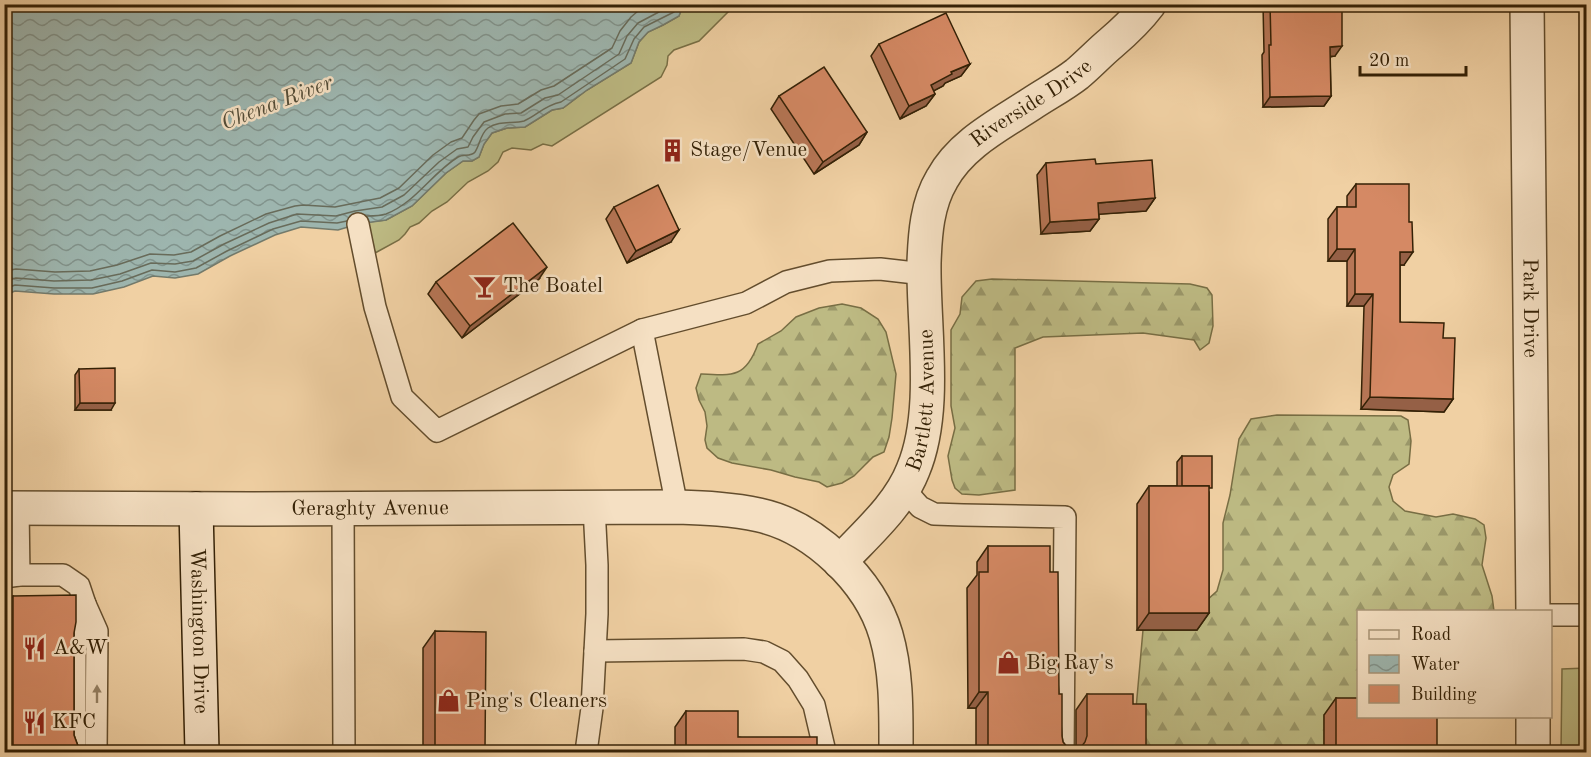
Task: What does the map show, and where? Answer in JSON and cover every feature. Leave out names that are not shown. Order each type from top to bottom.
[{"type":"street","name":"Riverside Drive","points":[[929,211],[941,180],[957,158],[983,135],[1076,74],[1137,20],[1149,4]]},
{"type":"street","name":"Park Drive","points":[[1527,4],[1533,610]]},
{"type":"street","name":"Bartlett Avenue","points":[[840,562],[881,518],[904,489],[919,454],[926,414],[924,274],[925,236],[929,211]]},
{"type":"street","name":"Geraghty Avenue","points":[[11,508],[677,507],[735,511],[759,515],[786,524],[808,536],[840,562]]},
{"type":"street","name":"Washington Drive","points":[[196,509],[202,753]]},
{"type":"street","points":[[840,562],[859,584],[874,607],[886,634],[895,693],[896,753]]},
{"type":"street","points":[[1533,718],[1533,753]]},
{"type":"lane","points":[[358,224],[375,307],[402,397],[437,431],[642,330],[746,303],[786,282],[830,270],[880,269],[924,274]]},
{"type":"lane","points":[[642,330],[677,507]]},
{"type":"lane","points":[[904,489],[920,507],[934,514],[1065,517],[1063,753]]},
{"type":"lane","points":[[586,753],[592,708],[595,651],[597,565],[594,507]]},
{"type":"lane","points":[[11,508],[12,576],[63,575],[79,586],[97,631],[96,753]]},
{"type":"lane","points":[[343,508],[344,753]]},
{"type":"lane","points":[[75,753],[75,650],[85,604]]},
{"type":"lane","points":[[1552,615],[1587,615]]},
{"type":"lane","points":[[595,651],[744,649],[764,652],[782,661],[803,688],[813,705],[825,753]]},
{"type":"green space","points":[[683,5],[735,5],[699,41],[674,50],[668,56],[667,65],[661,77],[552,146],[543,144],[531,150],[512,148],[503,152],[498,162],[488,171],[468,182],[447,202],[410,227],[399,240],[375,253],[368,222],[386,220],[412,206],[446,173],[463,161],[472,161],[479,157],[492,133],[507,128],[525,127],[552,110],[563,108],[631,63],[639,42],[648,32],[679,16]]},
{"type":"green space","points":[[1582,5],[1586,5],[1586,40],[1580,22]]},
{"type":"green space","points":[[992,279],[1190,284],[1207,288],[1212,295],[1213,326],[1209,343],[1200,350],[1194,340],[1143,333],[1043,337],[1015,348],[1015,490],[979,495],[962,494],[955,488],[952,480],[948,456],[955,428],[951,406],[951,330],[960,314],[962,297],[976,281]]},
{"type":"green space","points":[[842,304],[861,308],[878,319],[886,332],[896,374],[892,418],[884,452],[873,457],[854,476],[842,483],[827,487],[819,482],[718,458],[707,448],[705,440],[707,426],[705,412],[696,388],[701,374],[722,375],[737,372],[749,363],[758,344],[781,331],[796,317],[819,308]]},
{"type":"green space","points":[[1277,415],[1401,416],[1408,420],[1411,441],[1409,464],[1393,475],[1389,487],[1393,501],[1405,511],[1436,517],[1453,514],[1475,519],[1484,525],[1486,538],[1482,565],[1494,610],[1357,610],[1357,715],[1324,715],[1324,752],[1135,752],[1135,720],[1143,630],[1207,600],[1217,591],[1223,570],[1223,523],[1239,439],[1251,419]]},
{"type":"green space","points":[[1586,668],[1586,752],[1561,752],[1562,669]]},
{"type":"water","name":"Chena River","points":[[5,5],[683,5],[679,16],[648,32],[639,42],[631,63],[563,108],[552,110],[525,127],[507,128],[492,133],[479,157],[472,161],[463,161],[446,173],[412,206],[386,220],[338,230],[301,227],[275,235],[198,274],[175,278],[153,276],[124,287],[93,294],[15,291],[5,295]]},
{"type":"building","points":[[1270,4],[1342,4],[1342,46],[1330,47],[1331,96],[1270,97]]},
{"type":"building","points":[[946,13],[970,64],[951,72],[952,74],[931,85],[935,94],[909,106],[879,44]]},
{"type":"building","points":[[824,67],[867,132],[823,162],[779,96]]},
{"type":"building","points":[[1095,159],[1096,164],[1152,160],[1155,198],[1098,203],[1099,219],[1050,222],[1046,163]]},
{"type":"building","points":[[1356,184],[1409,184],[1409,222],[1412,222],[1413,252],[1400,252],[1400,322],[1444,323],[1443,338],[1455,338],[1453,399],[1370,397],[1373,294],[1355,294],[1355,249],[1337,249],[1337,207],[1356,207]]},
{"type":"building","points":[[658,185],[679,230],[636,251],[614,207]]},
{"type":"building","name":"The Boatel","points":[[513,223],[547,267],[470,326],[436,282]]},
{"type":"building","points":[[115,368],[115,403],[80,403],[79,369]]},
{"type":"building","points":[[1182,456],[1212,456],[1212,488],[1182,486]]},
{"type":"building","points":[[1149,486],[1209,486],[1209,613],[1149,613]]},
{"type":"building","name":"Big Ray's","points":[[988,546],[1050,546],[1050,572],[1058,572],[1059,694],[1062,694],[1063,742],[1067,747],[1075,749],[1081,747],[1085,742],[1087,694],[1133,694],[1133,704],[1146,704],[1146,753],[988,753],[988,692],[979,692],[979,572],[988,572]]},
{"type":"building","points":[[76,595],[74,735],[78,746],[13,746],[13,596]]},
{"type":"building","name":"Ping's Cleaners","points":[[435,631],[486,632],[485,749],[435,748]]},
{"type":"building","points":[[1336,698],[1357,698],[1357,718],[1437,718],[1437,753],[1336,753]]},
{"type":"building","points":[[686,711],[738,711],[738,737],[817,737],[817,753],[686,753]]},
{"type":"place","name":"Stage/Venue","points":[[672,150]]},
{"type":"place","name":"The Boatel","points":[[485,286]]},
{"type":"place","name":"A&W","points":[[35,648]]},
{"type":"place","name":"Big Ray's","points":[[1008,663]]},
{"type":"place","name":"Ping's Cleaners","points":[[448,701]]},
{"type":"place","name":"KFC","points":[[34,722]]}]
